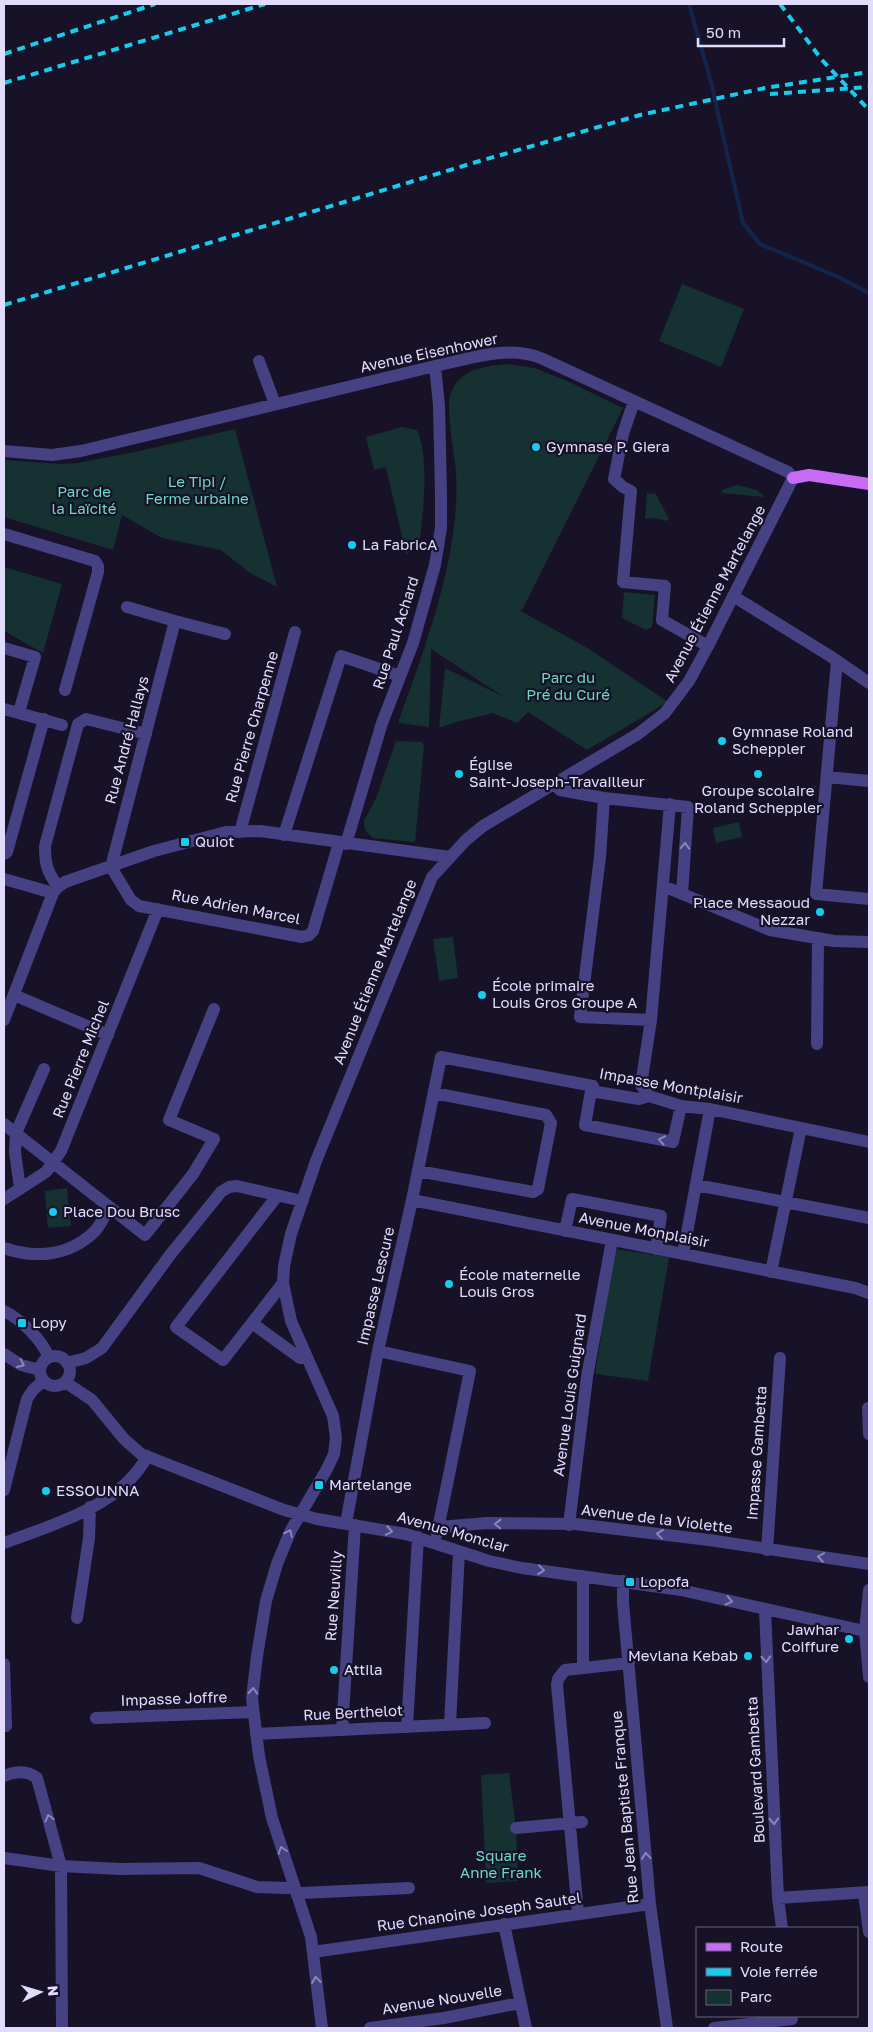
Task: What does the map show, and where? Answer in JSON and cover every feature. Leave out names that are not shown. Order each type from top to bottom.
[{"type":"main road","points":[[793,478],[809,475],[869,484]]},
{"type":"street","name":"Avenue Eisenhower","points":[[4,451],[52,455],[74,452],[435,366],[491,354],[522,354],[537,356],[788,472],[793,478]]},
{"type":"street","points":[[259,361],[275,404]]},
{"type":"street","name":"Rue Paul Achard","points":[[342,843],[382,723],[413,643],[429,586],[441,528],[439,405],[435,366]]},
{"type":"street","points":[[634,401],[623,434],[614,479],[623,487],[631,490],[623,582],[665,586],[662,620],[708,646]]},
{"type":"street","name":"Avenue Étienne Martelange","points":[[322,2028],[310,1937],[272,1818],[256,1734],[252,1698],[268,1594],[285,1543],[327,1469],[334,1454],[336,1438],[334,1416],[291,1321],[284,1283],[286,1250],[324,1143],[416,912],[432,877],[483,826],[638,734],[665,713],[689,681],[793,478]]},
{"type":"street","points":[[4,534],[95,561],[98,566],[66,690]]},
{"type":"street","points":[[733,596],[869,683]]},
{"type":"street","points":[[127,607],[225,634]]},
{"type":"street","name":"Rue André Hallays","points":[[110,867],[175,621]]},
{"type":"street","name":"Rue Pierre Charpenne","points":[[240,832],[295,632]]},
{"type":"street","points":[[4,648],[35,657],[19,712]]},
{"type":"street","points":[[284,835],[341,656],[400,676]]},
{"type":"street","points":[[837,661],[816,894],[869,899]]},
{"type":"street","points":[[4,709],[62,725]]},
{"type":"street","points":[[4,854],[7,852],[44,719]]},
{"type":"street","points":[[55,890],[44,860],[45,846],[78,724],[86,719],[146,734]]},
{"type":"street","points":[[827,777],[869,781]]},
{"type":"street","points":[[554,783],[560,790],[604,798],[688,807],[682,894]]},
{"type":"street","points":[[604,798],[600,857],[580,1017],[652,1020]]},
{"type":"street","points":[[649,1096],[641,1084],[652,1020],[670,804]]},
{"type":"street","points":[[4,1020],[55,890],[65,882],[134,858],[226,832],[260,831],[450,857]]},
{"type":"street","name":"Rue Adrien Marcel","points":[[110,867],[131,900],[139,906],[302,937],[313,931],[342,843]]},
{"type":"street","points":[[4,879],[55,890]]},
{"type":"street","points":[[663,886],[770,930],[818,938],[869,942]]},
{"type":"street","name":"Rue Pierre Michel","points":[[4,1199],[46,1172],[61,1151],[158,909]]},
{"type":"street","points":[[817,1044],[818,938]]},
{"type":"street","points":[[14,995],[108,1035]]},
{"type":"street","points":[[4,1124],[145,1235],[193,1174],[214,1139],[169,1120],[214,1009]]},
{"type":"street","name":"Impasse Montplaisir","points":[[441,1057],[593,1086],[591,1091],[639,1099],[649,1096],[680,1106],[710,1109],[869,1142]]},
{"type":"street","name":"Impasse Lescure","points":[[350,1524],[378,1351],[412,1200],[441,1057]]},
{"type":"street","points":[[20,1189],[15,1152],[16,1133],[44,1069]]},
{"type":"street","points":[[591,1091],[585,1125],[673,1142],[680,1106]]},
{"type":"street","points":[[418,1171],[534,1192],[538,1189],[551,1123],[546,1115],[434,1093]]},
{"type":"street","points":[[683,1254],[710,1109]]},
{"type":"street","points":[[771,1272],[801,1128]]},
{"type":"street","points":[[696,1185],[869,1218]]},
{"type":"street","points":[[67,1362],[86,1358],[102,1348],[170,1256],[222,1192],[230,1187],[237,1186],[302,1201]]},
{"type":"street","points":[[277,1196],[176,1327],[224,1360],[284,1283]]},
{"type":"street","points":[[565,1231],[572,1199],[661,1216],[656,1249]]},
{"type":"street","name":"Avenue Monplaisir","points":[[412,1200],[855,1288],[869,1293]]},
{"type":"street","points":[[4,1248],[28,1255],[43,1255],[72,1247],[96,1230],[110,1208]]},
{"type":"street","name":"Avenue Louis Guignard","points":[[569,1525],[587,1377],[612,1240]]},
{"type":"street","points":[[4,1311],[33,1334],[48,1357]]},
{"type":"street","points":[[252,1323],[300,1358],[307,1357]]},
{"type":"street","points":[[378,1351],[470,1371],[439,1527],[432,1541]]},
{"type":"street","points":[[4,1354],[42,1375],[50,1385],[58,1386],[64,1382],[68,1376],[69,1369],[67,1362],[59,1356],[48,1357],[41,1365],[42,1375],[27,1400],[4,1490]]},
{"type":"street","name":"Impasse Gambetta","points":[[767,1550],[780,1358]]},
{"type":"street","name":"Avenue Monclar","points":[[64,1382],[92,1400],[134,1448],[147,1456],[262,1502],[300,1515],[418,1537],[459,1552],[522,1568],[681,1590],[867,1631]]},
{"type":"street","points":[[868,1408],[869,1434]]},
{"type":"street","points":[[4,1542],[81,1513],[119,1489],[136,1475],[147,1456]]},
{"type":"street","points":[[77,1618],[89,1538],[90,1507]]},
{"type":"street","name":"Avenue de la Violette","points":[[439,1527],[487,1523],[569,1525],[709,1540],[869,1564]]},
{"type":"street","name":"Rue Neuvilly","points":[[342,1730],[350,1524]]},
{"type":"street","points":[[407,1727],[418,1537]]},
{"type":"street","points":[[450,1724],[459,1552]]},
{"type":"street","points":[[583,1576],[583,1668]]},
{"type":"street","name":"Rue Jean Baptiste Franque","points":[[623,1581],[623,1603],[650,1904],[667,2028]]},
{"type":"street","points":[[869,1590],[867,1631],[869,1677]]},
{"type":"street","name":"Boulevard Gambetta","points":[[765,1610],[778,1898],[782,1927]]},
{"type":"street","points":[[4,1664],[6,1726]]},
{"type":"street","points":[[578,1913],[576,1822],[557,1685],[558,1679],[565,1670],[583,1668],[629,1669]]},
{"type":"street","name":"Impasse Joffre","points":[[96,1718],[253,1712]]},
{"type":"street","name":"Rue Berthelot","points":[[256,1734],[485,1723]]},
{"type":"street","points":[[4,1776],[13,1772],[29,1772],[37,1778],[61,1866],[62,2028]]},
{"type":"street","points":[[516,1828],[576,1822]]},
{"type":"street","points":[[4,1858],[61,1866],[120,1869],[199,1868],[257,1887],[287,1888],[296,1891],[409,1888]]},
{"type":"street","points":[[778,1898],[867,1893],[869,1932]]},
{"type":"street","name":"Rue Chanoine Joseph Sautel","points":[[313,1952],[650,1904]]},
{"type":"street","points":[[504,1924],[526,2028]]},
{"type":"street","name":"Avenue Nouvelle","points":[[370,2028],[444,2018],[520,2004]]},
{"type":"street","points":[[714,2028],[793,2021]]},
{"type":"green space","points":[[682,284],[744,309],[721,367],[659,341]]},
{"type":"green space","name":"Parc du Pré du Curé","points":[[508,364],[535,368],[623,408],[522,610],[519,610],[589,649],[668,702],[587,750],[528,712],[517,723],[493,713],[439,728],[445,668],[504,697],[431,649],[429,727],[398,723],[430,632],[447,568],[453,536],[456,473],[449,418],[452,390],[457,382],[469,372],[483,367]]},
{"type":"green space","points":[[402,427],[417,430],[421,442],[424,471],[424,503],[419,546],[406,554],[386,467],[374,470],[366,437]]},
{"type":"green space","name":"Le Tipi / Ferme urbaine","points":[[235,429],[277,587],[250,573],[221,550],[162,538],[122,515],[113,550],[4,517],[4,460],[62,464],[77,463]]},
{"type":"green space","points":[[737,485],[757,490],[765,497],[722,493],[722,490]]},
{"type":"green space","points":[[647,493],[656,494],[669,519],[666,521],[656,518],[645,519]]},
{"type":"green space","points":[[4,567],[62,584],[43,653],[4,631]]},
{"type":"green space","points":[[624,592],[655,595],[652,627],[646,630],[622,618]]},
{"type":"green space","points":[[396,741],[422,742],[424,746],[415,842],[373,838],[365,830],[364,821],[376,798]]},
{"type":"green space","points":[[739,822],[742,837],[716,843],[713,828]]},
{"type":"green space","points":[[453,937],[458,978],[439,981],[433,939]]},
{"type":"green space","points":[[67,1188],[71,1226],[48,1228],[45,1191]]},
{"type":"green space","points":[[615,1249],[669,1257],[648,1381],[595,1374]]},
{"type":"green space","name":"Square Anne Frank","points":[[509,1773],[516,1828],[518,1881],[486,1883],[481,1775]]},
{"type":"waterway","points":[[689,4],[711,82],[743,223],[760,244],[836,276],[869,293]]},
{"type":"railway","points":[[4,54],[155,4]]},
{"type":"railway","points":[[4,83],[265,4]]},
{"type":"railway","points":[[780,4],[822,60],[869,110]]},
{"type":"railway","points":[[4,305],[473,163],[640,115],[765,88],[869,72]]},
{"type":"railway","points":[[770,94],[869,87]]},
{"type":"place","name":"Gymnase P. Giera","points":[[536,447]]},
{"type":"place","name":"La FabricA","points":[[352,545]]},
{"type":"place","name":"Gymnase Roland Scheppler","points":[[722,741]]},
{"type":"place","name":"Église Saint-Joseph-Travailleur","points":[[459,774]]},
{"type":"place","name":"Groupe scolaire Roland Scheppler","points":[[758,774]]},
{"type":"place","name":"Quiot","points":[[185,842]]},
{"type":"place","name":"Place Messaoud Nezzar","points":[[820,912]]},
{"type":"place","name":"École primaire Louis Gros Groupe A","points":[[482,995]]},
{"type":"place","name":"Place Dou Brusc","points":[[53,1212]]},
{"type":"place","name":"École maternelle Louis Gros","points":[[449,1284]]},
{"type":"place","name":"Lopy","points":[[22,1323]]},
{"type":"place","name":"Martelange","points":[[319,1485]]},
{"type":"place","name":"ESSOUNNA","points":[[46,1491]]},
{"type":"place","name":"Lopofa","points":[[630,1582]]},
{"type":"place","name":"Jawhar Coiffure","points":[[849,1639]]},
{"type":"place","name":"Mevlana Kebab","points":[[748,1656]]},
{"type":"place","name":"Attila","points":[[334,1670]]},
{"type":"park label","name":"Parc de la Laïcité","points":[[84,500]]}]
